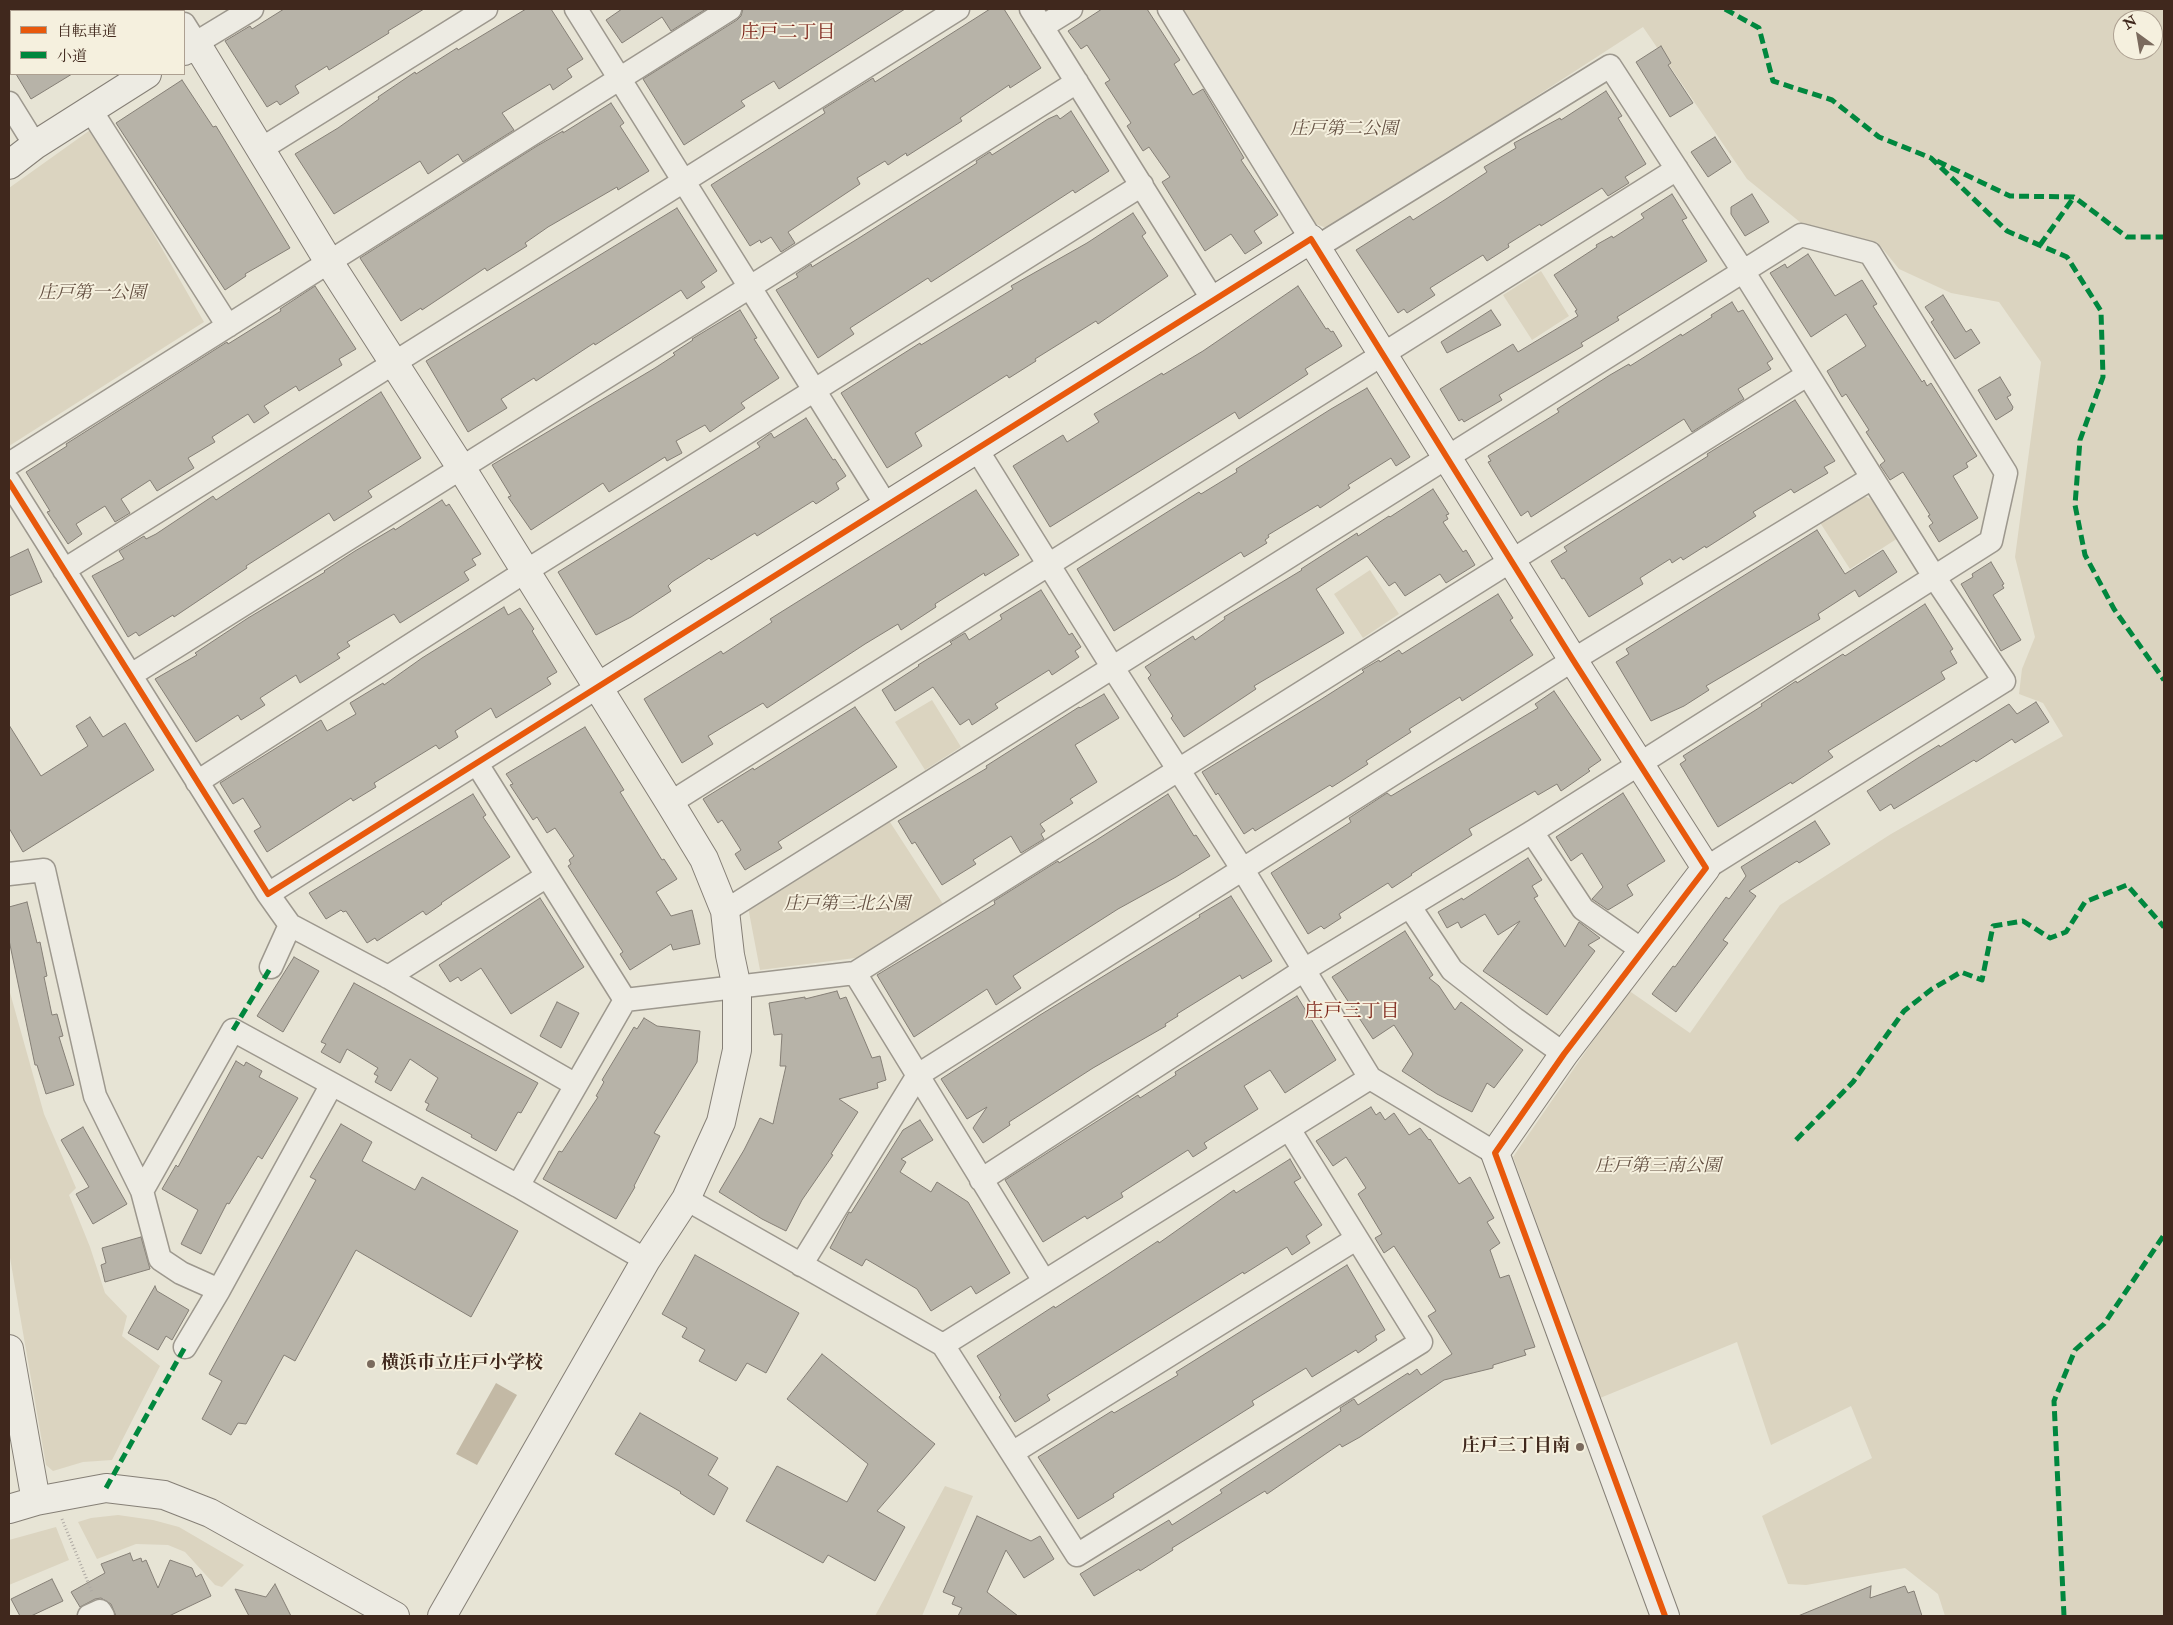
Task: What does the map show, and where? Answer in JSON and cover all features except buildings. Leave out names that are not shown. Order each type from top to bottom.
[{"type":"street","points":[[252,9],[188,39],[261,149],[329,262],[462,469],[704,859],[725,911],[730,955],[737,988],[737,1050],[721,1122],[686,1199],[646,1260],[442,1616]]},
{"type":"street","points":[[261,149],[486,9]]},
{"type":"street","points":[[576,9],[886,505]]},
{"type":"street","points":[[9,464],[730,9]]},
{"type":"street","points":[[64,570],[958,9]]},
{"type":"street","points":[[1071,9],[1037,18],[1214,300]]},
{"type":"street","points":[[1169,9],[1449,456],[1574,660],[1706,868]]},
{"type":"street","points":[[268,894],[1214,300],[1314,243],[1610,66],[1743,271],[1935,578],[2004,681],[1706,868],[1564,1054],[1495,1153]]},
{"type":"street","points":[[9,165],[35,145],[145,75]]},
{"type":"street","points":[[130,674],[462,469],[1077,82]]},
{"type":"street","points":[[9,103],[35,145]]},
{"type":"street","points":[[90,109],[228,326]]},
{"type":"street","points":[[670,803],[1676,169]]},
{"type":"street","points":[[197,782],[526,571],[1142,185]]},
{"type":"street","points":[[725,911],[1801,235],[1870,254],[2006,473],[1991,541],[1532,832],[1304,970],[981,1180]]},
{"type":"street","points":[[625,1000],[737,988],[856,972],[1807,375]]},
{"type":"street","points":[[976,448],[1112,668],[1243,870],[1370,1078],[1495,1153],[1665,1616]]},
{"type":"street","points":[[800,1265],[918,1075],[1574,660],[1872,478]]},
{"type":"street","points":[[9,482],[268,894],[290,925],[388,977],[576,1085]]},
{"type":"street","points":[[477,764],[625,1000]]},
{"type":"street","points":[[1532,832],[1583,909],[1642,950]]},
{"type":"street","points":[[9,874],[44,870],[95,1096],[142,1191],[160,1259],[181,1273],[219,1290]]},
{"type":"street","points":[[388,977],[547,876]]},
{"type":"street","points":[[1410,906],[1452,970],[1564,1054]]},
{"type":"street","points":[[271,967],[290,925]]},
{"type":"street","points":[[856,972],[1044,1281]]},
{"type":"street","points":[[518,1186],[625,1000]]},
{"type":"street","points":[[142,1191],[233,1030],[518,1186],[646,1260]]},
{"type":"street","points":[[943,1345],[1370,1078]]},
{"type":"street","points":[[185,1347],[219,1290],[332,1084]]},
{"type":"street","points":[[686,1199],[943,1345],[1077,1555],[1421,1342],[1289,1129]]},
{"type":"street","points":[[1012,1453],[1356,1238]]},
{"type":"street","points":[[9,1349],[36,1501]]},
{"type":"street","points":[[9,1509],[36,1501],[106,1488],[164,1495],[210,1513],[395,1616]]},
{"type":"path","points":[[62,1519],[97,1615]]},
{"type":"green space","points":[[1179,9],[2164,9],[2164,1616],[1945,1616],[1938,1594],[1905,1568],[1806,1585],[1788,1584],[1762,1516],[1872,1458],[1851,1406],[1771,1445],[1737,1342],[1600,1398],[1513,1157],[1628,990],[1690,1033],[1780,905],[1891,834],[2063,736],[2043,703],[2019,694],[2022,669],[2035,637],[2015,557],[2041,362],[1999,302],[1951,293],[1899,269],[1877,242],[1806,227],[1747,179],[1643,27],[1464,143],[1327,228],[1315,224]]},
{"type":"green space","name":"庄戸第一公園","points":[[93,128],[204,322],[9,446],[9,188]]},
{"type":"green space","points":[[1541,271],[1569,316],[1532,340],[1503,295]]},
{"type":"green space","points":[[1860,494],[1873,500],[1898,538],[1850,569],[1819,521]]},
{"type":"green space","points":[[1370,570],[1399,614],[1363,638],[1334,594]]},
{"type":"green space","points":[[932,700],[961,747],[925,770],[895,722]]},
{"type":"green space","name":"庄戸第三北公園","points":[[888,819],[943,904],[863,957],[760,970],[748,907]]},
{"type":"green space","points":[[9,989],[44,1114],[76,1188],[69,1195],[90,1247],[105,1293],[127,1316],[122,1336],[160,1366],[112,1460],[83,1462],[53,1471],[46,1465],[9,1252]]},
{"type":"green space","points":[[945,1486],[973,1496],[922,1616],[875,1616]]},
{"type":"green space","points":[[118,1515],[153,1520],[179,1527],[244,1565],[222,1587],[215,1585],[185,1552],[168,1545],[136,1544],[97,1559],[78,1522],[91,1518]]},
{"type":"green space","points":[[56,1527],[69,1560],[9,1585],[9,1540]]},
{"type":"shaded area","points":[[496,1383],[517,1395],[477,1465],[456,1454]]},
{"type":"marked path","points":[[1725,9],[1759,28],[1773,81],[1832,100],[1879,137],[1931,158],[2007,231],[2067,257],[2101,311],[2103,377],[2080,440],[2075,505],[2085,555],[2114,609],[2164,680]]},
{"type":"marked path","points":[[1937,161],[2010,196],[2074,197],[2127,237],[2164,237]]},
{"type":"marked path","points":[[2040,245],[2074,197]]},
{"type":"marked path","points":[[1796,1140],[1853,1082],[1904,1011],[1932,989],[1961,972],[1982,980],[1993,926],[2023,921],[2050,938],[2066,932],[2085,902],[2127,885],[2164,927]]},
{"type":"marked path","points":[[233,1030],[271,967]]},
{"type":"marked path","points":[[2064,1616],[2054,1401],[2075,1350],[2104,1324],[2164,1235]]},
{"type":"marked path","points":[[106,1488],[185,1347]]},
{"type":"cycle path","points":[[9,482],[268,894],[1311,239],[1573,660],[1706,868],[1564,1054],[1495,1153],[1665,1616]]},
{"type":"place","name":"横浜市立庄戸小学校","points":[[371,1364]]},
{"type":"place","name":"庄戸三丁目南","points":[[1580,1447]]},
{"type":"district","name":"庄戸二丁目","points":[[788,34]]},
{"type":"district","name":"庄戸三丁目","points":[[1352,1013]]},
{"type":"park label","name":"庄戸第二公園","points":[[1344,130]]},
{"type":"park label","name":"庄戸第三南公園","points":[[1658,1167]]}]
